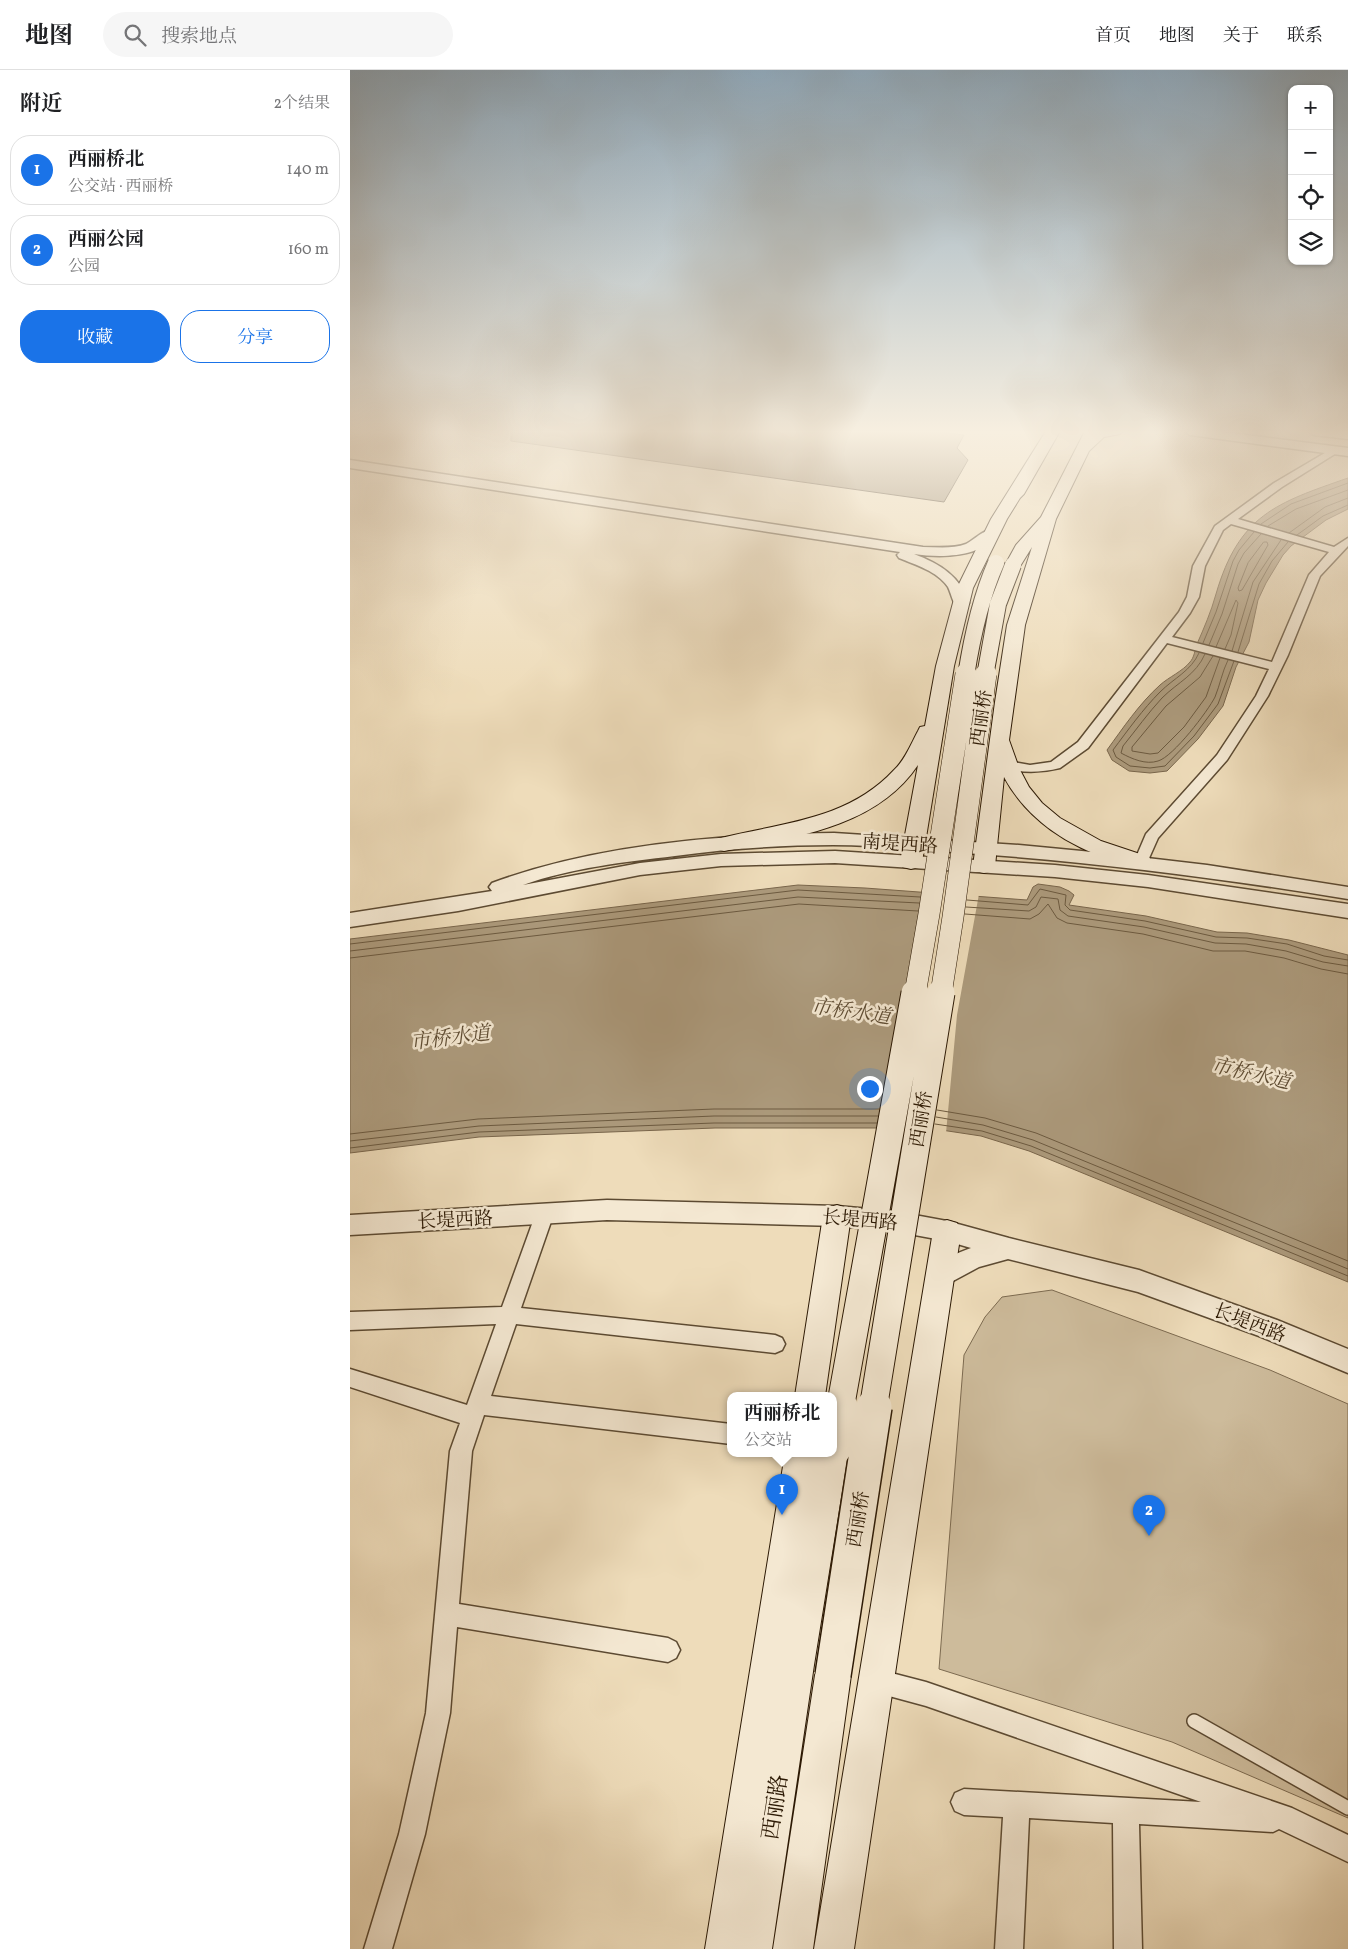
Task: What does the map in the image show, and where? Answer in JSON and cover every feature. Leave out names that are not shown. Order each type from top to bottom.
[{"type":"main road","points":[[913,853],[945,666],[960,603],[965,588],[1000,519]]},
{"type":"main road","points":[[1005,564],[1009,519]]},
{"type":"main road","points":[[1005,564],[1048,519]]},
{"type":"main road","points":[[984,858],[999,737],[1016,625],[1048,519]]},
{"type":"main road","name":"西丽桥","points":[[837,1427],[929,914],[970,647],[985,588],[1005,564]]},
{"type":"main road","name":"西丽桥","points":[[833,1675],[951,926],[989,649],[1002,590],[1005,564]]},
{"type":"main road","points":[[724,844],[824,822],[864,804],[881,793],[902,774],[917,751],[937,712]]},
{"type":"main road","points":[[999,737],[1007,765],[1031,803],[1044,817],[1064,831],[1091,844],[1141,862]]},
{"type":"main road","points":[[811,1392],[837,1216]]},
{"type":"main road","points":[[834,1949],[947,1231]]},
{"type":"main road","points":[[725,1949],[801,1457]]},
{"type":"main road","name":"西丽桥","points":[[796,1665],[831,1457]]},
{"type":"main road","name":"西丽路","points":[[752,1949],[796,1665]]},
{"type":"main road","name":"西丽路","points":[[793,1949],[833,1675]]},
{"type":"street","points":[[673,519],[903,554],[944,574],[957,588],[960,603]]},
{"type":"street","points":[[710,519],[923,551],[966,549],[976,546],[992,533]]},
{"type":"street","points":[[1007,765],[1030,769],[1055,766],[1083,745],[1184,613],[1193,597],[1199,566],[1219,528],[1229,520],[1336,551]]},
{"type":"street","points":[[1141,862],[1151,837],[1222,757],[1262,696],[1315,575],[1336,551],[1348,541]]},
{"type":"street","points":[[1164,639],[1276,667]]},
{"type":"street","name":"南堤西路","points":[[458,904],[527,876],[571,864],[724,844],[779,840],[836,839],[913,853],[984,858],[1055,871],[1148,881],[1348,911]]},
{"type":"street","name":"南堤西路","points":[[350,920],[458,904],[640,869],[721,860],[913,853]]},
{"type":"street","name":"南堤西路","points":[[984,858],[1056,853],[1141,862],[1348,893]]},
{"type":"street","name":"长堤西路","points":[[350,1225],[607,1210],[837,1216],[893,1221],[947,1231],[1009,1249],[1139,1281],[1268,1328],[1348,1361]]},
{"type":"street","points":[[378,1949],[412,1834],[438,1713],[461,1451],[545,1214]]},
{"type":"street","points":[[940,1278],[955,1265],[972,1258],[1009,1249]]},
{"type":"street","points":[[350,1321],[509,1315],[775,1344]]},
{"type":"street","points":[[350,1378],[475,1410],[727,1434]]},
{"type":"street","points":[[447,1614],[668,1650]]},
{"type":"street","points":[[876,1681],[926,1694],[1292,1820],[1348,1849]]},
{"type":"street","points":[[964,1802],[1292,1820]]},
{"type":"street","points":[[1009,1949],[1017,1805]]},
{"type":"street","points":[[1126,1812],[1128,1949]]},
{"type":"lane","points":[[1194,1721],[1348,1808]]},
{"type":"shaded area","points":[[1052,1290],[1270,1370],[1348,1404],[1348,1818],[1172,1742],[939,1669],[964,1355],[985,1317],[1002,1297]]},
{"type":"water","points":[[1261,519],[1329,519],[1291,546],[1283,555],[1266,583],[1258,600],[1249,642],[1236,667],[1223,706],[1198,739],[1167,771],[1150,773],[1129,771],[1112,760],[1107,750],[1145,700],[1191,660],[1210,614],[1225,567],[1236,546],[1249,529]]},
{"type":"water","name":"市桥水道","points":[[1038,884],[1060,887],[1069,891],[1074,895],[1069,905],[1146,916],[1217,932],[1247,933],[1289,940],[1348,955],[1348,1282],[1029,1151],[981,1136],[928,1128],[715,1128],[479,1137],[350,1153],[350,939],[798,885],[1027,900],[1033,887]]},
{"type":"pier","points":[[927,890],[979,894],[957,1015],[946,1133],[927,1130],[880,1130]]},
{"type":"place","name":"西丽桥北","points":[[782,1515]]},
{"type":"place","name":"西丽公园","points":[[1149,1536]]}]
